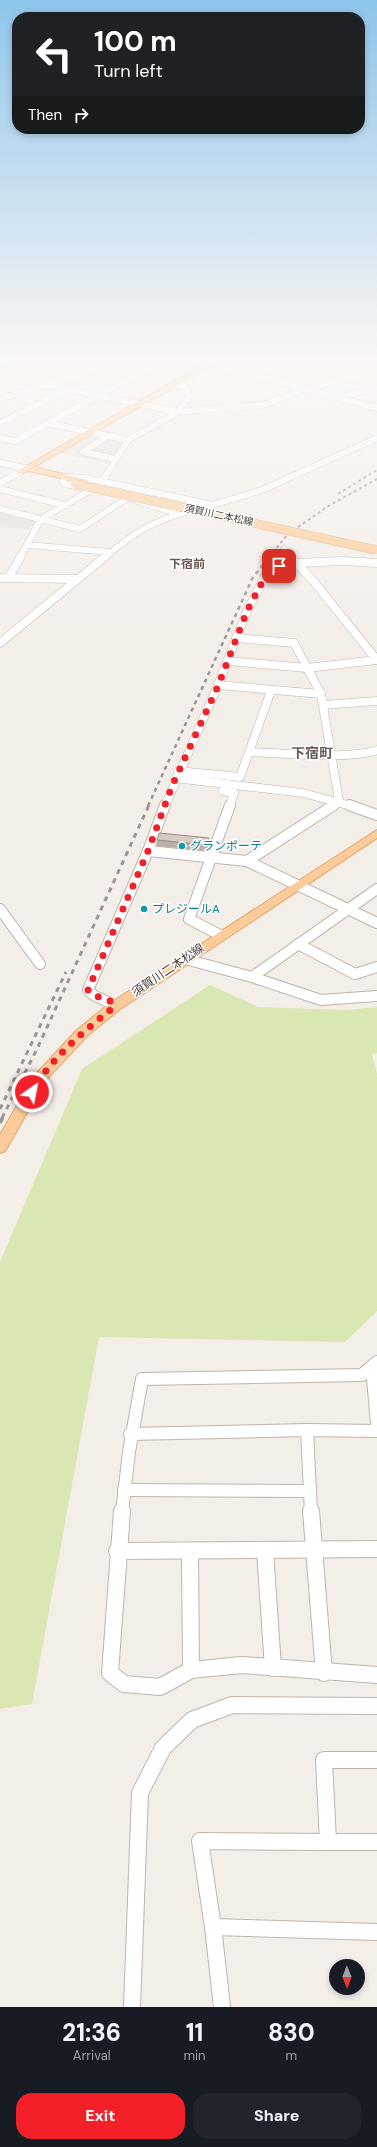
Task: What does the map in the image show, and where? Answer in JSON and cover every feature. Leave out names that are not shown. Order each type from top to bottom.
[{"type":"main road","points":[[23,470],[53,453]]},
{"type":"main road","name":"須賀川二本松線","points":[[23,470],[50,478],[85,482],[377,549]]},
{"type":"main road","name":"須賀川二本松線","points":[[23,470],[64,479],[75,484],[377,549]]},
{"type":"main road","name":"須賀川二本松線","points":[[0,1148],[39,1079],[82,1033],[114,1007],[220,935],[377,833]]},
{"type":"street","points":[[86,453],[115,459]]},
{"type":"street","points":[[102,482],[119,453]]},
{"type":"street","points":[[0,643],[110,552],[142,528],[182,513],[127,498],[65,484],[64,479],[86,478],[211,505],[262,490],[345,453]]},
{"type":"street","points":[[0,463],[23,470]]},
{"type":"street","points":[[0,463],[23,470]]},
{"type":"street","points":[[0,483],[23,470]]},
{"type":"street","points":[[0,489],[64,505]]},
{"type":"street","points":[[10,577],[41,519],[91,490]]},
{"type":"street","points":[[0,509],[80,529],[127,498]]},
{"type":"street","points":[[27,545],[110,552]]},
{"type":"street","points":[[284,549],[295,563],[314,582],[377,660]]},
{"type":"street","points":[[114,1007],[110,1001],[91,994],[88,990],[148,851],[177,775],[218,686],[236,638],[254,597],[268,571],[279,566],[295,563],[350,561],[377,563]]},
{"type":"street","points":[[0,578],[10,577],[77,580]]},
{"type":"street","points":[[0,632],[16,630]]},
{"type":"street","points":[[236,638],[294,643],[321,694],[339,800]]},
{"type":"street","points":[[227,662],[306,668],[377,660]]},
{"type":"street","points":[[218,686],[321,694]]},
{"type":"street","points":[[177,775],[240,778],[271,691]]},
{"type":"street","points":[[323,705],[377,701]]},
{"type":"street","points":[[250,752],[330,754],[368,753],[377,750]]},
{"type":"street","points":[[177,775],[227,784],[277,789],[339,800],[377,815]]},
{"type":"street","points":[[220,935],[189,919],[234,793],[224,791],[227,784]]},
{"type":"street","points":[[247,861],[339,800]]},
{"type":"street","points":[[148,851],[247,861],[377,923]]},
{"type":"street","points":[[252,977],[377,889]]},
{"type":"street","points":[[0,909],[40,964]]},
{"type":"street","points":[[298,944],[355,974],[377,968]]},
{"type":"street","points":[[185,959],[252,977],[322,1000],[377,996]]},
{"type":"street","points":[[374,1364],[377,1424]]},
{"type":"street","points":[[374,1364],[362,1375],[142,1379],[130,1434],[117,1552],[110,1673],[124,1684],[160,1687],[192,1670],[242,1665],[324,1673],[377,1675]]},
{"type":"street","points":[[130,1434],[307,1430],[377,1432]]},
{"type":"street","points":[[307,1430],[313,1550],[324,1673]]},
{"type":"street","points":[[124,1490],[310,1491]]},
{"type":"street","points":[[117,1552],[266,1551],[377,1548]]},
{"type":"street","points":[[190,1551],[192,1670]]},
{"type":"street","points":[[266,1551],[273,1668]]},
{"type":"street","points":[[132,2007],[140,1793],[163,1748],[192,1720],[232,1706],[377,1706]]},
{"type":"street","points":[[328,1842],[324,1760],[377,1760]]},
{"type":"street","points":[[222,2007],[214,1928],[200,1841],[377,1842]]},
{"type":"street","points":[[214,1928],[377,1932]]},
{"type":"shaded area","points":[[59,453],[83,453],[110,459],[112,461],[110,464]]},
{"type":"shaded area","points":[[92,453],[117,453],[115,456]]},
{"type":"shaded area","points":[[0,511],[38,520],[29,529],[0,527]]},
{"type":"green space","points":[[210,985],[258,1007],[347,1010],[377,1007],[377,1053],[372,1054],[377,1074],[377,1311],[345,1342],[99,1337],[32,1704],[0,1709],[0,1262],[82,1069]]},
{"type":"building","points":[[159,833],[209,838],[207,845],[157,840]]},
{"type":"railway","points":[[338,494],[377,470]]},
{"type":"railway","points":[[269,557],[288,534],[330,505],[377,479]]},
{"type":"railway","points":[[148,806],[253,577],[270,556]]},
{"type":"railway","points":[[2,1118],[37,1049],[149,805]]},
{"type":"railway","points":[[0,1109],[66,972]]},
{"type":"railway","points":[[0,1123],[3,1117]]},
{"type":"place","name":"グランポーテ","points":[[182,846]]},
{"type":"place","name":"プレジールA","points":[[144,909]]},
{"type":"district","name":"下宿前","points":[[187,564]]},
{"type":"district","name":"下宿町","points":[[312,753]]},
{"type":"route","points":[[32,1092],[39,1079],[62,1053],[82,1033],[114,1007],[110,1001],[91,994],[88,990],[148,851],[172,786],[218,686],[247,611],[268,571],[279,566]]}]
